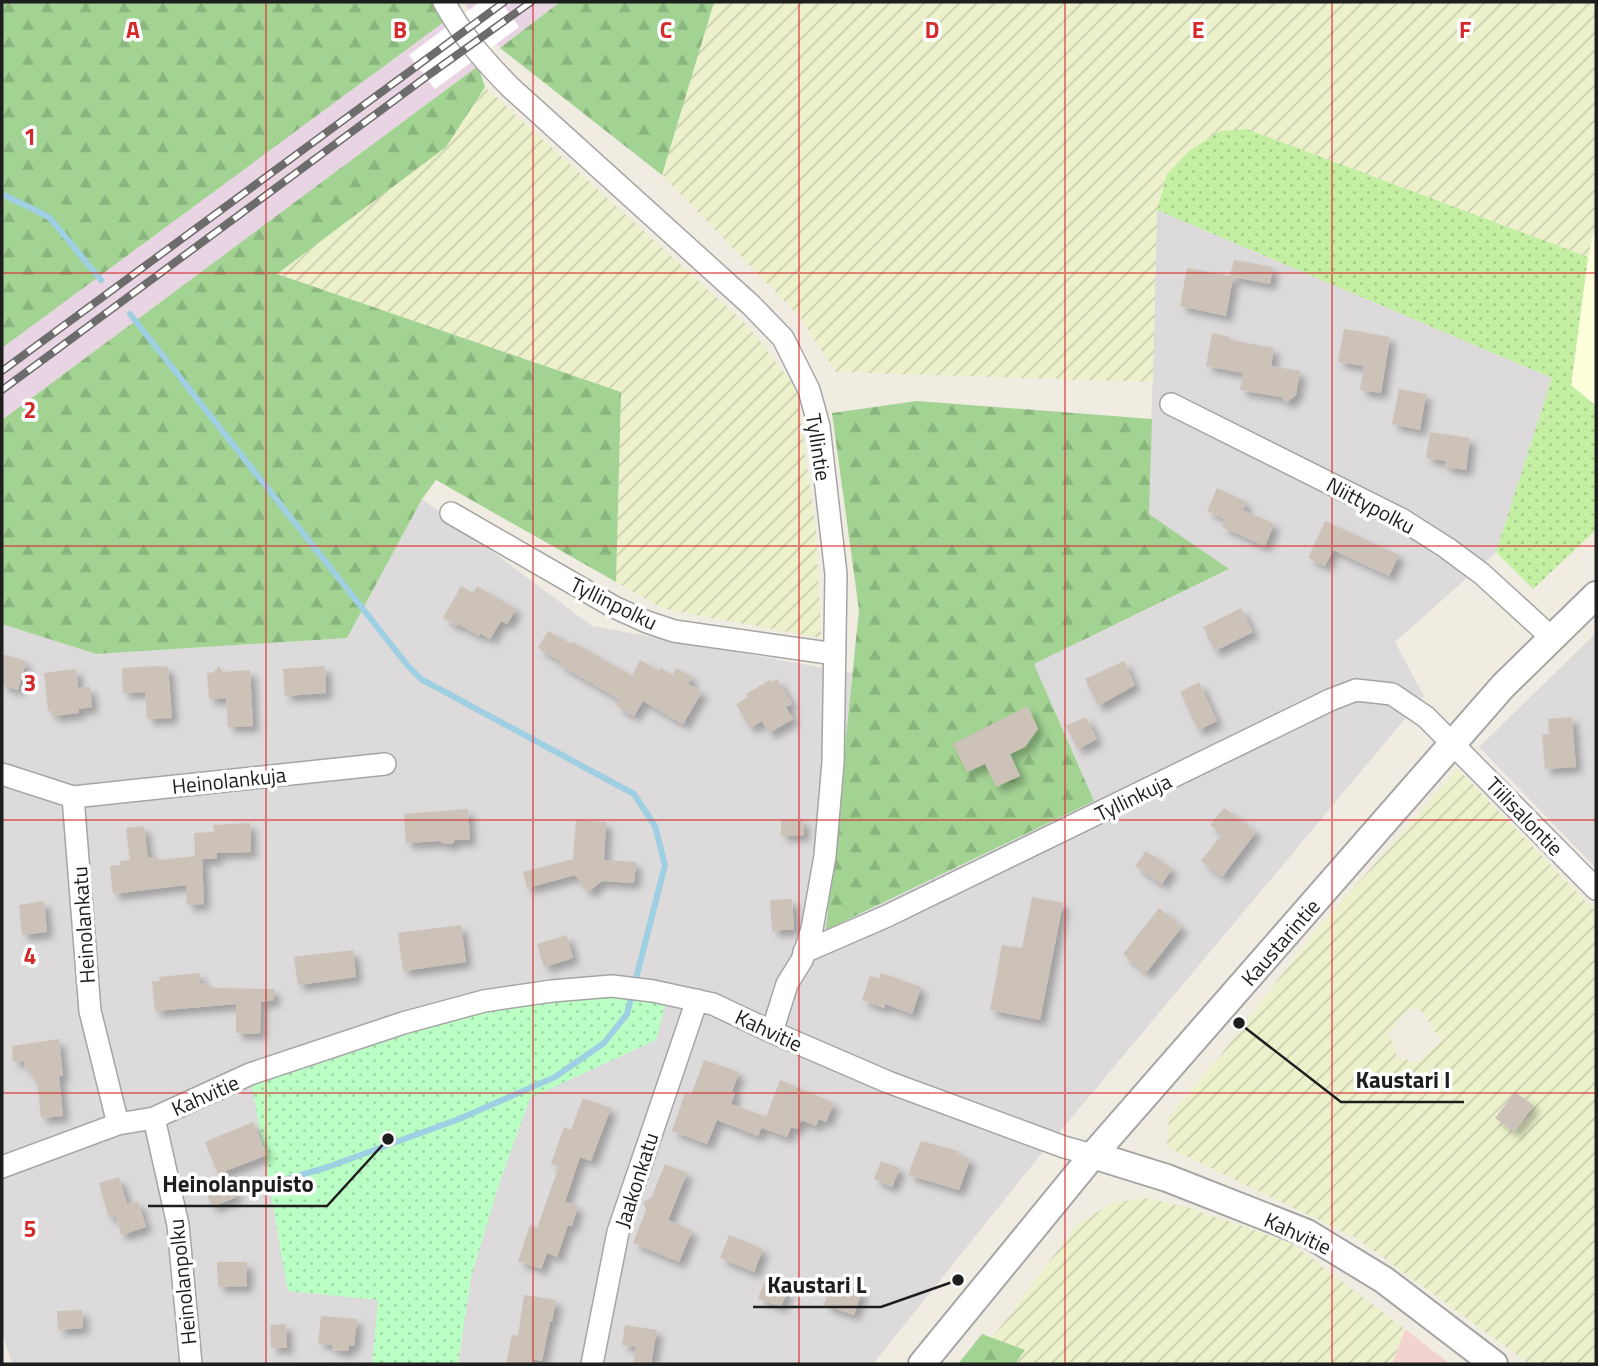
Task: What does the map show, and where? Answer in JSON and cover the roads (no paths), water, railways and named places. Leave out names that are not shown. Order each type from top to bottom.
[{"type":"street","name":"Tyllintie","points":[[444,2],[475,51],[510,87],[742,296],[783,338],[805,378],[819,426],[836,574],[833,762],[825,856],[812,929],[802,960],[787,984],[772,1032]]},
{"type":"street","name":"Niittypolku","points":[[1171,404],[1403,520],[1482,574],[1551,637]]},
{"type":"street","name":"Tyllinpolku","points":[[451,513],[614,607],[648,622],[674,631],[835,654]]},
{"type":"street","name":"Kaustarintie","points":[[922,1364],[1093,1155],[1503,686],[1596,595]]},
{"type":"street","name":"Tyllinkuja","points":[[804,952],[887,916],[1330,700],[1356,691],[1392,694],[1426,717],[1454,743]]},
{"type":"street","name":"Tiilisalontie","points":[[1454,743],[1596,890]]},
{"type":"street","name":"Heinolankuja","points":[[74,797],[385,764]]},
{"type":"street","points":[[2,774],[74,797]]},
{"type":"street","name":"Heinolankatu","points":[[74,797],[90,1011],[118,1124]]},
{"type":"street","name":"Kahvitie","points":[[2,1167],[118,1124],[155,1118],[250,1074],[403,1023],[484,1001],[612,986],[653,991],[713,1004],[888,1082],[1063,1147],[1167,1178],[1307,1233],[1384,1280],[1494,1364]]},
{"type":"street","name":"Jaakonkatu","points":[[592,1364],[618,1233],[697,1000]]},
{"type":"street","name":"Heinolanpolku","points":[[155,1118],[178,1225],[191,1364]]},
{"type":"waterway","points":[[2,194],[49,217],[101,280]]},
{"type":"waterway","points":[[130,314],[408,666],[421,679],[634,794],[655,826],[665,865],[627,1014],[604,1043],[555,1077],[459,1119],[325,1168],[255,1188]]},
{"type":"railway","points":[[2,371],[504,2]]},
{"type":"railway","points":[[2,390],[531,2]]},
{"type":"place","name":"Kaustari I","points":[[1239,1023]]},
{"type":"place","name":"Heinolanpuisto","points":[[388,1139]]},
{"type":"place","name":"Kaustari L","points":[[958,1280]]}]
